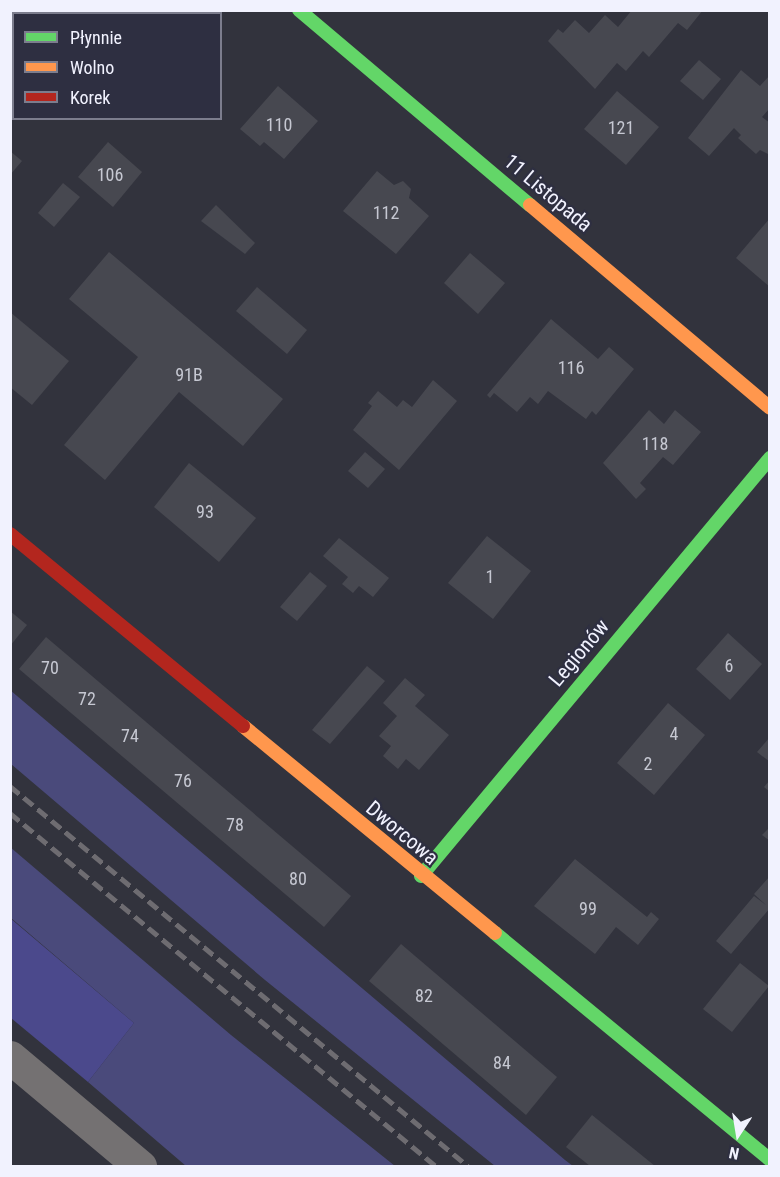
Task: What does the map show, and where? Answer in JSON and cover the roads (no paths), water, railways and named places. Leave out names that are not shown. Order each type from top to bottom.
[{"type":"street","name":"11 Listopada","points":[[299,10],[770,408]]},
{"type":"street","name":"Legionów","points":[[421,876],[770,458]]},
{"type":"street","name":"Dworcowa","points":[[10,534],[421,876],[770,1160]]},
{"type":"street","points":[[10,1057],[140,1167]]},
{"type":"railway","points":[[10,786],[468,1166]]},
{"type":"railway","points":[[10,813],[436,1166]]}]
